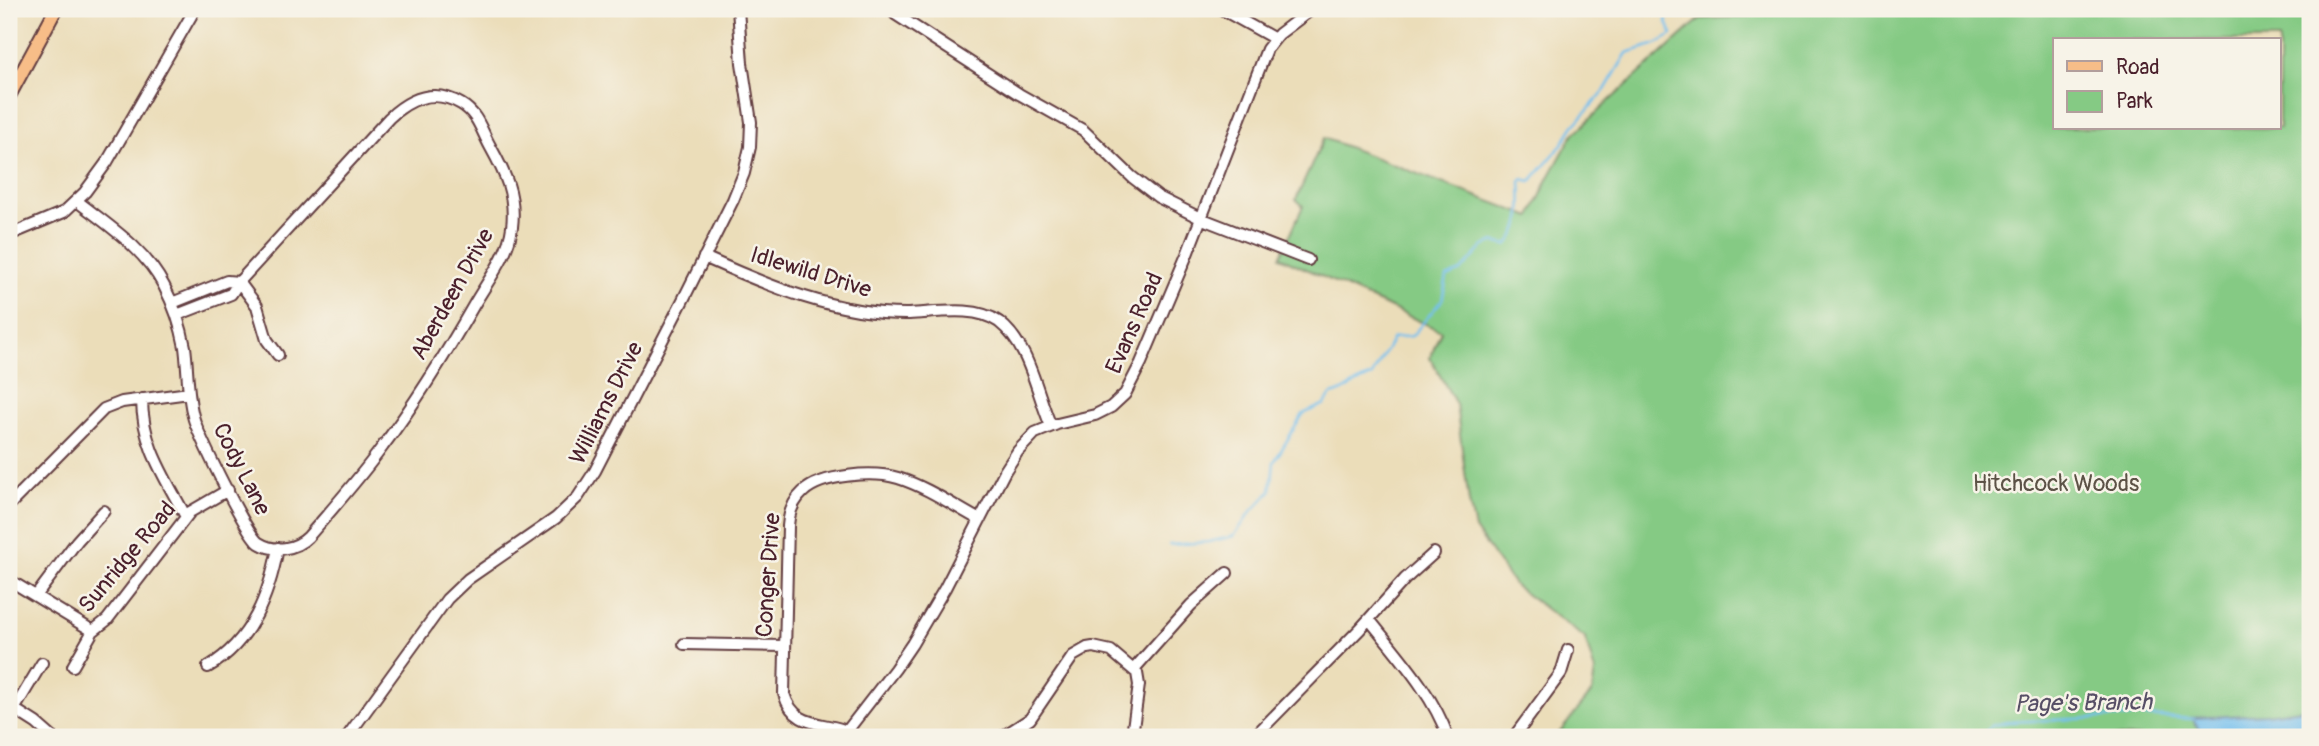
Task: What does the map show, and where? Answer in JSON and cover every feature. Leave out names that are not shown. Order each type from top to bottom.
[{"type":"main road","points":[[9,96],[56,9]]},
{"type":"street","points":[[9,235],[55,217],[77,201],[107,162],[195,9]]},
{"type":"street","name":"Williams Drive","points":[[347,737],[447,599],[468,579],[556,517],[582,491],[603,457],[739,187],[750,147],[751,122],[742,63],[738,9]]},
{"type":"street","points":[[893,9],[895,14],[961,58],[1083,131],[1147,190],[1200,218],[1308,260]]},
{"type":"street","points":[[1221,9],[1275,38]]},
{"type":"street","name":"Evans Road","points":[[846,731],[912,644],[1018,451],[1035,433],[1051,426],[1095,415],[1111,407],[1125,394],[1186,257],[1262,58],[1275,38],[1312,9]]},
{"type":"street","name":"Aberdeen Drive","points":[[177,315],[232,294],[239,282],[389,118],[406,103],[422,97],[444,97],[461,104],[477,118],[509,184],[513,215],[506,248],[427,382],[383,447],[304,541],[289,548],[278,548]]},
{"type":"street","points":[[77,201],[146,258],[172,303],[227,281],[239,282],[257,306],[267,340],[278,355]]},
{"type":"street","name":"Idlewild Drive","points":[[705,257],[750,278],[856,311],[884,314],[973,313],[994,319],[1006,329],[1024,355],[1051,426]]},
{"type":"street","name":"Cody Lane","points":[[172,303],[185,346],[195,424],[239,514],[255,539],[278,548]]},
{"type":"street","points":[[9,505],[104,409],[115,404],[189,393]]},
{"type":"street","points":[[142,399],[142,424],[148,444],[186,517]]},
{"type":"street","name":"Conger Drive","points":[[846,731],[801,719],[788,705],[784,694],[789,517],[794,502],[812,485],[849,476],[886,475],[905,481],[980,520]]},
{"type":"street","name":"Sunridge Road","points":[[73,666],[93,631],[107,620],[186,517],[197,507],[228,490]]},
{"type":"street","points":[[36,596],[77,541],[104,511]]},
{"type":"street","points":[[208,667],[224,657],[238,643],[258,614],[268,591],[278,548]]},
{"type":"street","points":[[1254,737],[1405,579],[1434,553]]},
{"type":"street","points":[[1134,669],[1191,605],[1227,573]]},
{"type":"street","points":[[9,580],[93,631]]},
{"type":"street","points":[[1369,619],[1419,683],[1448,737]]},
{"type":"street","points":[[684,644],[785,646]]},
{"type":"street","points":[[1002,737],[1030,719],[1069,660],[1079,652],[1093,647],[1118,655],[1134,669],[1139,679],[1133,728]]},
{"type":"street","points":[[1514,737],[1561,673],[1568,650]]},
{"type":"street","points":[[42,663],[11,713],[36,723],[52,737]]},
{"type":"street","points":[[846,731],[857,737]]},
{"type":"green space","name":"Hitchcock Woods","points":[[1755,9],[2310,9],[2310,737],[1556,737],[1592,692],[1595,672],[1585,638],[1515,586],[1475,529],[1456,404],[1430,358],[1441,331],[1280,257],[1303,206],[1296,199],[1324,138],[1531,217],[1572,136],[1700,19],[1747,17]]},
{"type":"water","points":[[2310,708],[2310,737],[2205,737],[2192,718],[2266,714]]},
{"type":"waterway","points":[[1169,545],[1208,542],[1234,536],[1251,512],[1271,491],[1274,462],[1303,414],[1325,404],[1331,395],[1372,376],[1393,338],[1412,336],[1442,300],[1447,277],[1461,271],[1483,247],[1492,242],[1507,245],[1513,239],[1519,224],[1522,179],[1531,181],[1561,146],[1573,127],[1605,90],[1627,53],[1656,44],[1672,35],[1666,19],[1672,11],[1682,13],[1686,9]]},
{"type":"waterway","name":"Page's Branch","points":[[1981,737],[1991,726],[2007,722],[2144,716],[2194,719]]}]
